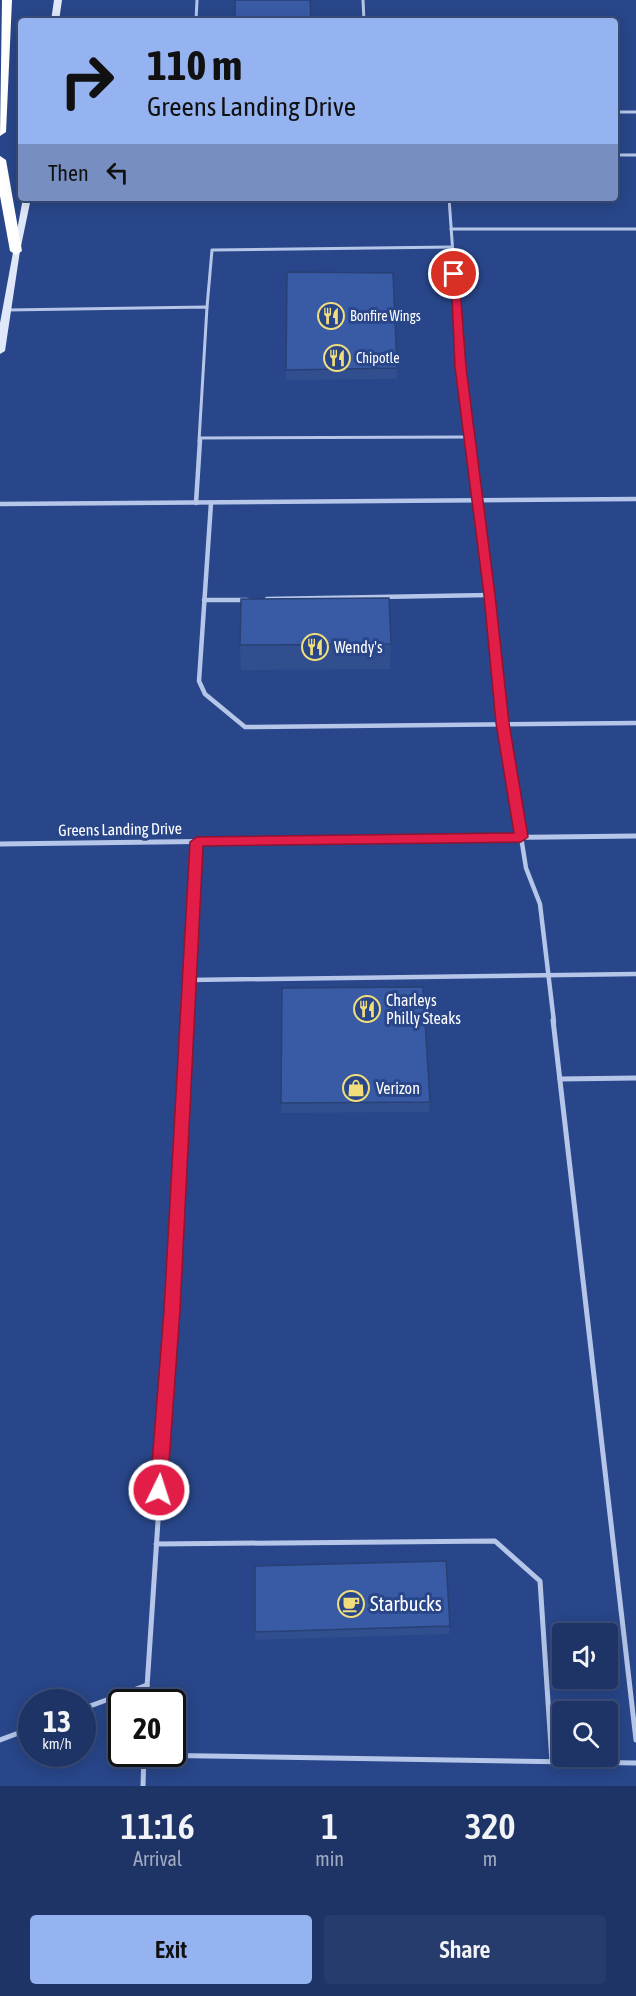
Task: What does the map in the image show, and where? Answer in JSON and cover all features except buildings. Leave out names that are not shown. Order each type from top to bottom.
[{"type":"highway","points":[[0,132],[7,0]]},
{"type":"highway","points":[[0,160],[16,251]]},
{"type":"main road","points":[[55,18],[58,0]]},
{"type":"main road","points":[[0,351],[26,201]]},
{"type":"street","name":"Greens Landing Drive","points":[[0,844],[636,836]]},
{"type":"lane","points":[[196,18],[197,0]]},
{"type":"lane","points":[[363,0],[364,18]]},
{"type":"lane","points":[[618,112],[636,112]]},
{"type":"lane","points":[[618,155],[636,155]]},
{"type":"lane","points":[[449,201],[461,367],[503,723],[526,868],[540,904],[636,1740]]},
{"type":"lane","points":[[451,229],[636,229]]},
{"type":"lane","points":[[196,503],[212,250],[452,247]]},
{"type":"lane","points":[[7,310],[207,307]]},
{"type":"lane","points":[[200,438],[469,437]]},
{"type":"lane","points":[[0,504],[636,499]]},
{"type":"lane","points":[[211,503],[199,681],[205,694],[245,727],[636,723]]},
{"type":"lane","points":[[264,599],[489,595]]},
{"type":"lane","points":[[204,600],[252,600]]},
{"type":"lane","points":[[147,1689],[172,1310],[197,842]]},
{"type":"lane","points":[[189,980],[636,974]]},
{"type":"lane","points":[[561,1079],[636,1078]]},
{"type":"lane","points":[[156,1544],[495,1541],[540,1581],[552,1762],[186,1755]]},
{"type":"lane","points":[[96,1704],[147,1684]]},
{"type":"lane","points":[[0,1740],[18,1733]]},
{"type":"lane","points":[[618,1763],[636,1763]]},
{"type":"lane","points":[[143,1786],[144,1767]]},
{"type":"place","name":"Bonfire Wings","points":[[331,316]]},
{"type":"place","name":"Chipotle","points":[[337,358]]},
{"type":"place","name":"Wendy's","points":[[315,647]]},
{"type":"place","name":"Charleys Philly Steaks","points":[[367,1009]]},
{"type":"place","name":"Verizon","points":[[356,1088]]},
{"type":"place","name":"Starbucks","points":[[351,1604]]},
{"type":"route","points":[[159,1490],[172,1310],[197,842],[521,837],[503,723],[461,367],[454,274]]}]
